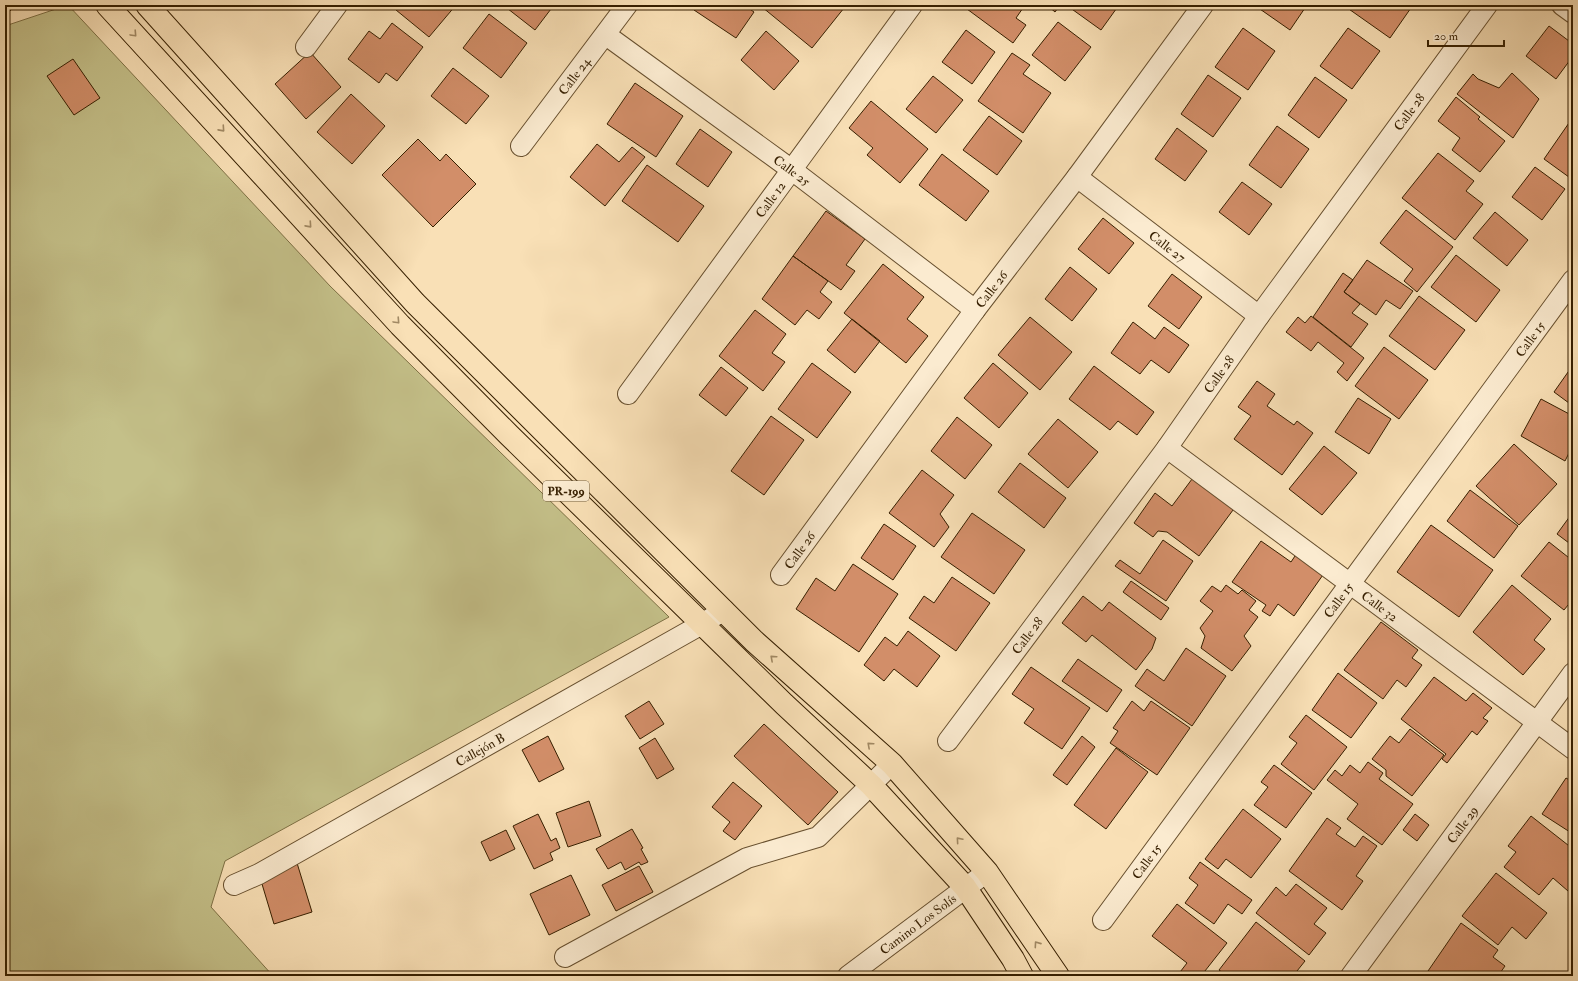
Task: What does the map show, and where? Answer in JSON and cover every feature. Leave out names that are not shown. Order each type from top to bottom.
[{"type":"main road","name":"PR-199","points":[[107,5],[400,325],[509,435],[702,624],[784,704],[871,785],[966,887],[1013,959],[1022,976]]},
{"type":"main road","name":"PR-199","points":[[147,5],[415,304],[754,641],[892,764],[987,872],[1058,976]]},
{"type":"street","points":[[306,47],[337,5]]},
{"type":"street","name":"Calle 24","points":[[521,146],[606,35],[627,5]]},
{"type":"street","name":"Calle 12","points":[[628,394],[912,5]]},
{"type":"street","name":"Calle 26","points":[[781,575],[975,310],[1077,177],[1203,5]]},
{"type":"street","name":"Calle 28","points":[[948,741],[1167,448],[1259,316],[1487,5]]},
{"type":"street","points":[[1562,5],[1573,13]]},
{"type":"street","name":"Calle 25","points":[[606,35],[792,170],[975,310]]},
{"type":"street","name":"Calle 27","points":[[1077,177],[1259,316]]},
{"type":"street","name":"Calle 15","points":[[1103,920],[1573,280]]},
{"type":"street","name":"Calle 32","points":[[1167,448],[1573,749]]},
{"type":"street","name":"Callejón B","points":[[234,885],[259,874],[702,624],[724,610]]},
{"type":"street","name":"Calle 29","points":[[1351,976],[1573,673]]},
{"type":"street","points":[[565,957],[747,858],[818,837],[892,764]]},
{"type":"street","name":"Camino Los Solís","points":[[848,976],[987,872]]},
{"type":"shaded area","points":[[68,5],[330,286],[669,617],[225,861],[211,907],[273,976],[5,976],[5,26]]},
{"type":"building","points":[[5,5],[16,5],[5,16]]},
{"type":"building","points":[[400,5],[456,5],[429,37],[396,10]]},
{"type":"building","points":[[503,5],[554,5],[535,30]]},
{"type":"building","points":[[698,5],[744,5],[754,12],[736,38],[694,10]]},
{"type":"building","points":[[763,5],[840,5],[844,8],[812,48],[762,7]]},
{"type":"building","points":[[970,5],[1025,5],[1016,18],[1026,25],[1013,43],[967,9]]},
{"type":"building","points":[[1047,5],[1060,5],[1055,12]]},
{"type":"building","points":[[1070,5],[1119,5],[1101,30],[1069,7]]},
{"type":"building","points":[[1259,5],[1307,5],[1290,30],[1257,7]]},
{"type":"building","points":[[1347,5],[1413,5],[1390,38],[1346,7]]},
{"type":"building","points":[[489,14],[527,43],[501,78],[463,48]]},
{"type":"building","points":[[1058,22],[1091,47],[1065,81],[1032,55]]},
{"type":"building","points":[[392,23],[423,47],[397,81],[386,73],[379,83],[348,59],[369,31],[380,39]]},
{"type":"building","points":[[1549,26],[1573,44],[1573,56],[1556,79],[1526,56]]},
{"type":"building","points":[[1243,28],[1275,51],[1248,90],[1215,67]]},
{"type":"building","points":[[1348,28],[1380,51],[1352,89],[1320,66]]},
{"type":"building","points":[[966,30],[995,52],[972,84],[942,62]]},
{"type":"building","points":[[766,31],[799,61],[774,90],[741,60]]},
{"type":"building","points":[[310,52],[341,87],[306,119],[275,84]]},
{"type":"building","points":[[1012,53],[1030,65],[1023,74],[1051,93],[1023,133],[978,101]]},
{"type":"building","points":[[73,59],[100,98],[74,115],[47,76]]},
{"type":"building","points":[[453,68],[489,96],[466,124],[431,96]]},
{"type":"building","points":[[1512,73],[1539,99],[1513,138],[1457,94],[1473,74],[1478,79],[1499,88]]},
{"type":"building","points":[[1208,75],[1241,98],[1213,137],[1181,114]]},
{"type":"building","points":[[933,76],[963,100],[936,133],[906,109]]},
{"type":"building","points":[[1315,77],[1347,100],[1319,138],[1288,115]]},
{"type":"building","points":[[635,83],[683,116],[656,157],[607,124]]},
{"type":"building","points":[[351,94],[385,126],[352,164],[317,132]]},
{"type":"building","points":[[1456,97],[1480,117],[1478,119],[1505,141],[1480,172],[1452,150],[1460,138],[1438,121]]},
{"type":"building","points":[[871,101],[928,149],[900,183],[867,155],[873,148],[849,128]]},
{"type":"building","points":[[989,116],[1022,141],[997,175],[963,150]]},
{"type":"building","points":[[1571,120],[1573,122],[1573,180],[1544,159]]},
{"type":"building","points":[[1277,126],[1309,149],[1281,188],[1249,165]]},
{"type":"building","points":[[1177,128],[1207,151],[1185,181],[1155,159]]},
{"type":"building","points":[[700,129],[732,152],[708,187],[676,164]]},
{"type":"building","points":[[418,139],[440,161],[446,154],[476,184],[433,227],[382,175]]},
{"type":"building","points":[[597,144],[619,162],[632,147],[645,157],[605,206],[570,177]]},
{"type":"building","points":[[1438,153],[1474,181],[1466,191],[1483,204],[1455,240],[1402,198]]},
{"type":"building","points":[[942,154],[989,191],[966,221],[919,185]]},
{"type":"building","points":[[647,165],[704,206],[678,242],[622,201]]},
{"type":"building","points":[[1535,167],[1565,189],[1542,220],[1512,197]]},
{"type":"building","points":[[1242,182],[1272,204],[1249,235],[1219,212]]},
{"type":"building","points":[[1406,210],[1453,247],[1417,292],[1404,281],[1413,269],[1380,243]]},
{"type":"building","points":[[826,211],[865,239],[846,265],[855,271],[841,290],[793,256]]},
{"type":"building","points":[[1495,212],[1528,240],[1507,266],[1473,238]]},
{"type":"building","points":[[1103,218],[1134,243],[1109,274],[1078,249]]},
{"type":"building","points":[[1456,255],[1500,290],[1476,322],[1431,287]]},
{"type":"building","points":[[793,256],[828,281],[820,292],[832,302],[819,319],[807,310],[795,325],[762,299]]},
{"type":"building","points":[[1367,260],[1413,291],[1400,309],[1386,300],[1376,315],[1344,292]]},
{"type":"building","points":[[883,264],[924,297],[907,319],[928,336],[906,363],[844,313]]},
{"type":"building","points":[[1070,267],[1097,289],[1072,321],[1045,299]]},
{"type":"building","points":[[1343,273],[1353,280],[1344,292],[1360,304],[1352,313],[1368,324],[1351,347],[1313,317]]},
{"type":"building","points":[[1172,274],[1202,297],[1179,329],[1148,306]]},
{"type":"building","points":[[1419,296],[1465,330],[1435,370],[1389,336]]},
{"type":"building","points":[[755,310],[786,334],[772,353],[785,362],[763,391],[719,356]]},
{"type":"building","points":[[1311,316],[1364,358],[1347,381],[1337,372],[1344,363],[1318,342],[1311,351],[1286,332],[1298,317],[1305,323]]},
{"type":"building","points":[[1030,317],[1072,352],[1040,390],[998,355]]},
{"type":"building","points":[[852,319],[880,341],[855,373],[827,350]]},
{"type":"building","points":[[1133,322],[1155,339],[1164,327],[1189,345],[1169,373],[1151,360],[1140,374],[1111,353]]},
{"type":"building","points":[[1384,347],[1428,380],[1399,419],[1355,386]]},
{"type":"building","points":[[812,363],[851,392],[817,438],[778,409]]},
{"type":"building","points":[[993,363],[1028,393],[999,428],[964,398]]},
{"type":"building","points":[[1573,365],[1573,406],[1554,392]]},
{"type":"building","points":[[1094,366],[1154,412],[1137,435],[1118,421],[1110,430],[1069,399]]},
{"type":"building","points":[[721,367],[748,388],[726,416],[699,395]]},
{"type":"building","points":[[1257,381],[1275,394],[1267,406],[1294,425],[1297,421],[1313,433],[1282,475],[1234,439],[1251,416],[1238,407]]},
{"type":"building","points":[[1358,398],[1391,419],[1369,454],[1335,432]]},
{"type":"building","points":[[1541,399],[1573,416],[1573,445],[1565,461],[1521,436]]},
{"type":"building","points":[[771,416],[804,440],[764,495],[731,471]]},
{"type":"building","points":[[957,417],[992,445],[965,479],[931,451]]},
{"type":"building","points":[[1058,419],[1098,452],[1068,488],[1028,454]]},
{"type":"building","points":[[1514,444],[1557,484],[1519,525],[1476,486]]},
{"type":"building","points":[[1324,446],[1357,473],[1322,515],[1289,489]]},
{"type":"building","points":[[1020,463],[1066,498],[1044,528],[998,492]]},
{"type":"building","points":[[922,470],[954,495],[940,514],[949,527],[934,547],[889,513]]},
{"type":"building","points":[[1195,475],[1236,506],[1199,556],[1167,532],[1158,531],[1153,537],[1134,523],[1155,493],[1172,506]]},
{"type":"building","points":[[1470,490],[1518,526],[1494,558],[1447,521]]},
{"type":"building","points":[[1573,512],[1573,546],[1557,534]]},
{"type":"building","points":[[972,513],[1025,550],[994,594],[941,557]]},
{"type":"building","points":[[884,524],[916,546],[893,580],[861,558]]},
{"type":"building","points":[[1431,525],[1493,570],[1459,617],[1397,572]]},
{"type":"building","points":[[1163,540],[1193,561],[1166,601],[1115,566],[1120,560],[1140,574]]},
{"type":"building","points":[[1261,541],[1291,562],[1297,553],[1325,572],[1294,616],[1278,604],[1270,616],[1262,611],[1266,605],[1232,582]]},
{"type":"building","points":[[1549,542],[1573,561],[1573,599],[1564,610],[1521,576]]},
{"type":"building","points":[[853,564],[898,594],[859,652],[796,609],[816,578],[835,591]]},
{"type":"building","points":[[952,577],[990,603],[956,651],[909,618],[924,596],[934,603]]},
{"type":"building","points":[[1131,581],[1169,608],[1161,620],[1123,592]]},
{"type":"building","points":[[1226,585],[1238,594],[1242,590],[1256,601],[1249,610],[1258,617],[1244,636],[1251,646],[1232,671],[1201,648],[1205,636],[1200,628],[1213,611],[1200,601],[1212,586],[1221,592]]},
{"type":"building","points":[[1512,585],[1551,619],[1534,640],[1545,649],[1523,675],[1473,632]]},
{"type":"building","points":[[1083,596],[1102,611],[1109,602],[1156,638],[1152,649],[1136,670],[1092,635],[1086,642],[1062,623]]},
{"type":"building","points":[[1381,622],[1418,650],[1412,658],[1422,665],[1406,687],[1397,680],[1383,699],[1344,670]]},
{"type":"building","points":[[908,631],[940,656],[917,687],[894,669],[884,681],[864,665],[885,637],[897,646]]},
{"type":"building","points":[[1186,648],[1226,676],[1192,726],[1135,686],[1147,669],[1164,681]]},
{"type":"building","points":[[1078,659],[1122,690],[1107,712],[1062,681]]},
{"type":"building","points":[[1031,667],[1090,708],[1062,749],[1024,723],[1034,709],[1012,694]]},
{"type":"building","points":[[1338,673],[1377,703],[1351,738],[1312,710]]},
{"type":"building","points":[[1434,677],[1466,701],[1473,693],[1492,708],[1483,718],[1488,721],[1477,735],[1472,731],[1447,763],[1442,759],[1446,754],[1401,719]]},
{"type":"building","points":[[649,701],[664,724],[640,739],[625,716]]},
{"type":"building","points":[[1132,701],[1144,711],[1151,701],[1190,728],[1157,775],[1110,743],[1118,731],[1113,728]]},
{"type":"building","points":[[1306,715],[1347,747],[1314,790],[1281,764],[1297,743],[1289,737]]},
{"type":"building","points":[[764,724],[838,792],[808,825],[734,756]]},
{"type":"building","points":[[1410,729],[1444,755],[1412,796],[1386,776],[1386,770],[1372,759],[1390,736],[1399,743]]},
{"type":"building","points":[[548,736],[564,769],[539,782],[522,750]]},
{"type":"building","points":[[1082,736],[1095,747],[1067,785],[1053,775]]},
{"type":"building","points":[[655,738],[674,769],[657,779],[639,748]]},
{"type":"building","points":[[1116,748],[1148,772],[1106,829],[1074,805]]},
{"type":"building","points":[[1368,762],[1383,773],[1379,779],[1413,804],[1382,845],[1347,819],[1358,804],[1327,780],[1335,770],[1342,776],[1350,765],[1360,773]]},
{"type":"building","points":[[1274,765],[1312,793],[1286,828],[1254,805],[1268,787],[1261,782]]},
{"type":"building","points":[[1566,778],[1573,782],[1573,834],[1542,814]]},
{"type":"building","points":[[733,782],[762,806],[735,840],[723,831],[730,822],[712,807]]},
{"type":"building","points":[[589,801],[601,836],[568,847],[556,813]]},
{"type":"building","points":[[1243,809],[1281,839],[1251,878],[1226,859],[1218,869],[1205,859]]},
{"type":"building","points":[[538,814],[551,841],[556,838],[560,848],[550,853],[553,860],[534,869],[513,826]]},
{"type":"building","points":[[1415,814],[1429,825],[1417,841],[1403,830]]},
{"type":"building","points":[[1531,816],[1573,849],[1573,885],[1568,891],[1553,878],[1539,895],[1504,867],[1516,852],[1508,846]]},
{"type":"building","points":[[1327,818],[1341,828],[1336,834],[1355,847],[1363,836],[1377,846],[1356,876],[1363,881],[1342,910],[1289,871]]},
{"type":"building","points":[[632,829],[643,848],[641,849],[648,862],[641,865],[639,862],[625,870],[621,862],[608,869],[596,849]]},
{"type":"building","points":[[506,830],[515,849],[490,861],[481,842]]},
{"type":"building","points":[[1200,862],[1252,900],[1242,914],[1228,904],[1214,924],[1185,903],[1198,885],[1189,878]]},
{"type":"building","points":[[297,863],[312,912],[274,924],[259,874]]},
{"type":"building","points":[[639,866],[653,892],[616,911],[602,885]]},
{"type":"building","points":[[1496,873],[1547,913],[1526,939],[1512,927],[1498,945],[1462,916]]},
{"type":"building","points":[[571,875],[590,915],[549,935],[530,894]]},
{"type":"building","points":[[1296,884],[1327,908],[1314,924],[1326,933],[1309,955],[1256,913],[1276,887],[1286,896]]},
{"type":"building","points":[[1177,904],[1227,943],[1201,976],[1177,976],[1187,963],[1152,936]]},
{"type":"building","points":[[1256,922],[1305,961],[1293,976],[1227,976],[1219,970]]},
{"type":"building","points":[[1461,923],[1498,950],[1493,957],[1505,966],[1498,976],[1435,976],[1428,971]]}]
